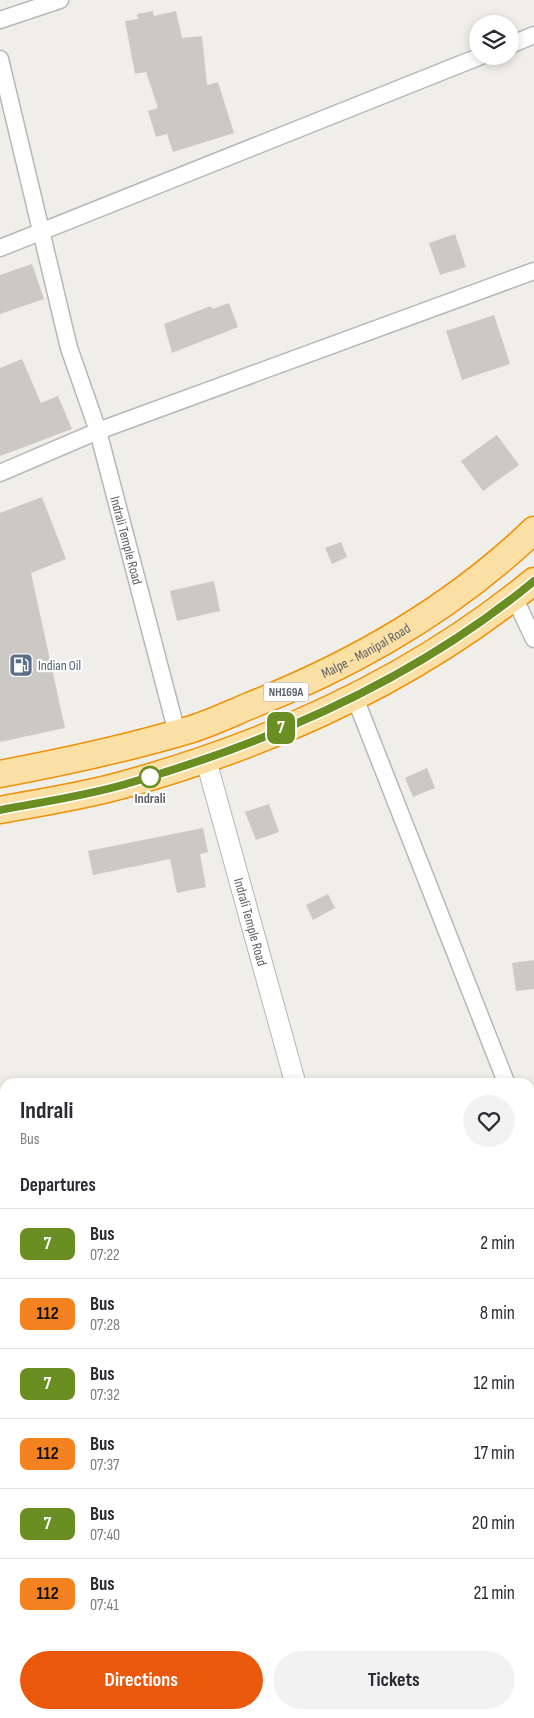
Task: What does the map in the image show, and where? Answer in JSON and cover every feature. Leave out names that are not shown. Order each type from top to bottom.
[{"type":"highway","name":"Malpe - Manipal Road","points":[[0,774],[57,763],[177,733],[284,692],[344,664],[452,599],[502,561],[534,530]]},
{"type":"highway","name":"NH169A","points":[[0,810],[124,785],[206,760],[355,698],[441,649],[534,581]]},
{"type":"highway","points":[[420,619],[441,649]]},
{"type":"street","points":[[0,20],[60,0]]},
{"type":"street","points":[[519,41],[534,35]]},
{"type":"street","name":"Indrali Temple Road","points":[[0,59],[69,348],[98,431],[177,733]]},
{"type":"street","points":[[0,248],[469,61]]},
{"type":"street","points":[[0,473],[98,431],[534,271]]},
{"type":"street","points":[[514,597],[534,638]]},
{"type":"street","points":[[355,698],[504,1078]]},
{"type":"street","name":"Indrali Temple Road","points":[[206,760],[294,1078]]},
{"type":"building","points":[[153,11],[154,16],[176,11],[182,38],[202,36],[207,85],[218,82],[234,133],[173,152],[167,134],[156,137],[148,111],[158,108],[146,72],[135,74],[125,21],[138,19],[137,14]]},
{"type":"building","points":[[455,234],[466,267],[440,275],[429,243]]},
{"type":"building","points":[[32,264],[44,299],[0,314],[0,275]]},
{"type":"building","points":[[229,303],[238,327],[172,353],[164,324],[211,306],[212,309]]},
{"type":"building","points":[[494,315],[510,364],[462,380],[446,331]]},
{"type":"building","points":[[22,359],[41,403],[58,396],[72,429],[0,456],[0,368]]},
{"type":"building","points":[[497,435],[519,465],[483,491],[461,461]]},
{"type":"building","points":[[42,497],[66,559],[31,573],[65,728],[0,742],[0,513]]},
{"type":"building","points":[[341,542],[347,557],[332,564],[325,548]]},
{"type":"building","points":[[214,581],[220,611],[177,621],[170,591]]},
{"type":"building","points":[[427,768],[435,788],[413,797],[405,778]]},
{"type":"building","points":[[269,804],[279,832],[256,840],[245,812]]},
{"type":"building","points":[[203,828],[208,852],[200,854],[206,887],[177,893],[170,859],[93,875],[88,851]]},
{"type":"building","points":[[328,894],[335,908],[313,920],[306,905]]},
{"type":"building","points":[[534,960],[534,989],[516,991],[512,963]]},
{"type":"bus line","name":"7","points":[[0,810],[124,785],[206,760],[355,698],[441,649],[534,581]]},
{"type":"place","name":"Indian Oil","points":[[21,665]]},
{"type":"place","name":"Indrali","points":[[150,777]]}]
